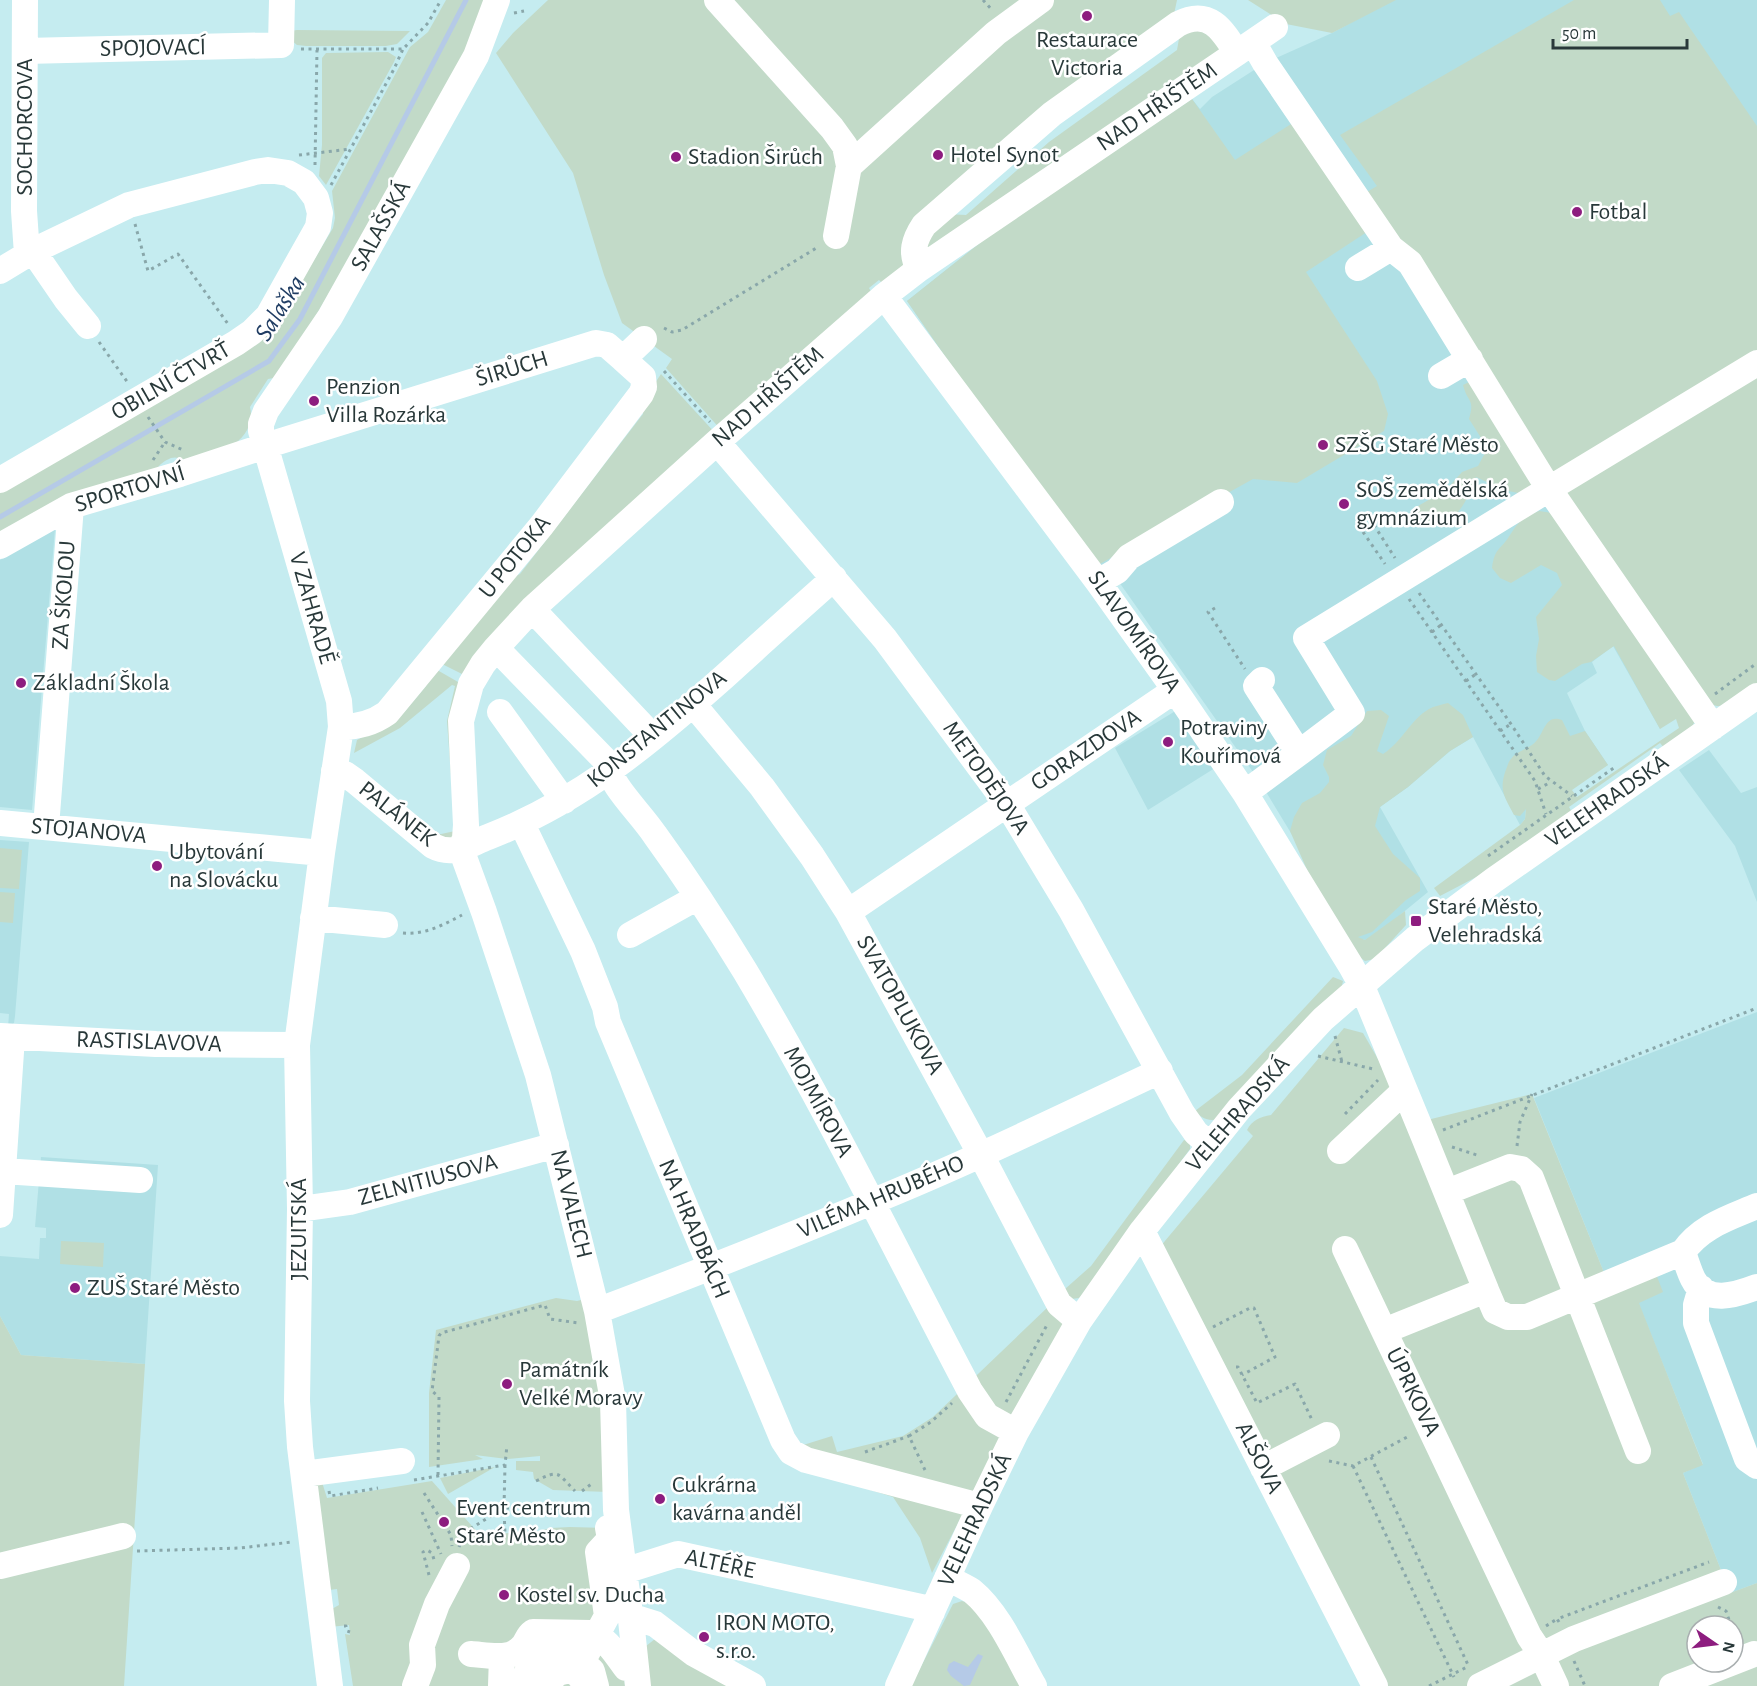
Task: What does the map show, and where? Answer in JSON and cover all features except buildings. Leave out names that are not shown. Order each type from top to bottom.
[{"type":"street","name":"SOCHORCOVA","points":[[25,0],[24,211],[30,253]]},
{"type":"street","points":[[281,45],[282,0]]},
{"type":"street","name":"SALAŠSKÁ","points":[[265,446],[261,424],[266,411],[336,306],[476,56],[497,0]]},
{"type":"street","points":[[717,0],[845,146],[849,166],[836,236]]},
{"type":"street","points":[[849,166],[996,33],[1041,0]]},
{"type":"street","points":[[919,269],[913,250],[916,237],[924,225],[1052,114],[1178,24],[1189,18],[1207,20],[1265,63],[1392,248],[1410,263],[1549,489],[1713,727]]},
{"type":"street","name":"NAD HŘIŠTĚM","points":[[461,849],[466,825],[460,722],[471,684],[496,648],[532,609],[720,439],[884,296],[919,269],[1275,27]]},
{"type":"street","name":"SPOJOVACÍ","points":[[25,51],[281,45]]},
{"type":"street","points":[[0,272],[30,253],[129,205],[268,170],[294,175],[304,182],[315,199]]},
{"type":"street","name":"OBILNÍ ČTVRŤ","points":[[0,480],[142,406],[256,328],[271,309],[318,227],[320,213],[315,199]]},
{"type":"street","points":[[1358,268],[1392,248]]},
{"type":"street","points":[[30,253],[88,326]]},
{"type":"street","name":"SLAVOMÍROVA","points":[[884,296],[1098,582],[1175,690],[1245,793],[1361,984]]},
{"type":"street","points":[[623,358],[644,339]]},
{"type":"street","name":"ŠIRŮCH","points":[[265,446],[596,343],[608,345],[623,358]]},
{"type":"street","name":"U POTOKA","points":[[341,727],[354,727],[373,722],[387,712],[542,525],[641,394],[644,387],[643,377],[623,358]]},
{"type":"street","points":[[1441,376],[1470,359]]},
{"type":"street","points":[[1245,793],[1352,713],[1306,638],[1757,363]]},
{"type":"street","name":"METODĚJOVA","points":[[720,439],[885,639],[1007,804],[1071,910],[1182,1113],[1196,1133],[1209,1144]]},
{"type":"street","name":"SPORTOVNÍ","points":[[0,546],[71,506],[265,446]]},
{"type":"street","name":"V ZAHRADĚ","points":[[265,446],[339,701],[341,727],[334,771]]},
{"type":"street","points":[[1098,582],[1117,571],[1129,557],[1221,502]]},
{"type":"street","name":"ZA ŠKOLOU","points":[[46,827],[71,506]]},
{"type":"street","name":"KONSTANTINOVA","points":[[461,849],[522,824],[608,773],[693,704],[834,578]]},
{"type":"street","points":[[532,609],[653,737]]},
{"type":"street","name":"MOJMÍROVA","points":[[496,648],[605,760],[608,773],[654,833],[698,897],[745,972],[825,1113],[981,1410],[995,1422],[1016,1432]]},
{"type":"street","points":[[1259,683],[1299,753]]},
{"type":"street","name":"GORAZDOVA","points":[[848,912],[1175,690]]},
{"type":"street","name":"VELEHRADSKÁ","points":[[898,1686],[1016,1432],[1079,1321],[1142,1231],[1239,1109],[1308,1035],[1361,984],[1415,939],[1477,892],[1757,696]]},
{"type":"street","name":"SVATOPLUKOVA","points":[[693,704],[762,787],[813,856],[848,912],[981,1155],[1059,1304],[1079,1321]]},
{"type":"street","points":[[500,712],[564,801]]},
{"type":"street","name":"PALÁNEK","points":[[334,771],[355,780],[433,846],[452,852],[461,849]]},
{"type":"street","name":"JEZUITSKÁ","points":[[330,1686],[297,1401],[300,1209],[297,1045],[334,771]]},
{"type":"street","name":"STOJANOVA","points":[[0,823],[322,853]]},
{"type":"street","name":"NA HRADBÁCH","points":[[522,824],[583,951],[605,1007],[608,1022],[710,1268],[783,1440],[791,1452],[806,1460],[980,1506]]},
{"type":"street","name":"NA VALECH","points":[[461,849],[511,990],[538,1075],[598,1315],[613,1401],[616,1510],[624,1571]]},
{"type":"street","points":[[630,935],[698,897]]},
{"type":"street","points":[[314,918],[385,925]]},
{"type":"street","points":[[1361,984],[1486,1290],[1495,1311],[1501,1315],[1515,1318],[1527,1317],[1683,1252],[1691,1240],[1707,1228],[1757,1206]]},
{"type":"street","points":[[0,1215],[6,1037]]},
{"type":"street","name":"RASTISLAVOVA","points":[[6,1037],[156,1044],[297,1045]]},
{"type":"street","name":"VILÉMA HRUBÉHO","points":[[598,1315],[871,1203],[981,1155],[1160,1071]]},
{"type":"street","points":[[1340,1151],[1404,1091]]},
{"type":"street","name":"ZELNITIUSOVA","points":[[300,1209],[364,1198],[556,1146]]},
{"type":"street","points":[[1447,1192],[1516,1168],[1531,1178],[1638,1451]]},
{"type":"street","points":[[3,1171],[140,1180]]},
{"type":"street","name":"ALŠOVA","points":[[1142,1231],[1376,1686]]},
{"type":"street","points":[[1345,1249],[1384,1331]]},
{"type":"street","points":[[1683,1252],[1694,1281],[1711,1295],[1723,1297],[1757,1287]]},
{"type":"street","points":[[1701,1288],[1696,1305],[1696,1323],[1747,1459],[1757,1466]]},
{"type":"street","name":"ÚPRKOVA","points":[[1486,1290],[1384,1331],[1529,1636],[1541,1654],[1556,1686]]},
{"type":"street","points":[[1263,1468],[1322,1432]]},
{"type":"street","points":[[304,1474],[402,1461]]},
{"type":"street","points":[[586,1661],[598,1552],[610,1539],[603,1519]]},
{"type":"street","points":[[0,1566],[123,1536]]},
{"type":"street","name":"ALTÉŘE","points":[[624,1571],[678,1554],[921,1607],[932,1612]]},
{"type":"street","points":[[415,1686],[423,1665],[423,1645],[437,1604],[447,1561]]},
{"type":"street","points":[[586,1661],[624,1571]]},
{"type":"street","points":[[947,1578],[963,1586],[982,1602],[1000,1626],[1034,1686]]},
{"type":"street","points":[[1475,1678],[1724,1582]]},
{"type":"street","points":[[586,1661],[639,1619],[655,1624],[693,1653],[753,1686]]},
{"type":"street","points":[[471,1654],[511,1655],[520,1650],[533,1632],[624,1680]]},
{"type":"street","points":[[525,1686],[525,1678],[530,1665],[540,1654],[558,1646],[569,1647],[586,1661],[624,1680]]},
{"type":"street","points":[[1672,1686],[1754,1654]]},
{"type":"street","points":[[501,1686],[502,1656]]},
{"type":"path","points":[[315,199],[351,149],[403,49],[428,23],[441,0]]},
{"type":"path","points":[[281,45],[317,50],[403,49]]},
{"type":"path","points":[[315,199],[317,50]]},
{"type":"path","points":[[292,155],[351,149]]},
{"type":"path","points":[[129,205],[148,272],[178,254],[240,341]]},
{"type":"path","points":[[644,339],[661,323],[665,329],[672,332],[682,330],[836,236]]},
{"type":"path","points":[[88,326],[162,439]]},
{"type":"path","points":[[664,370],[720,439]]},
{"type":"path","points":[[1374,525],[1432,632],[1535,781],[1546,814]]},
{"type":"path","points":[[1363,532],[1441,625],[1545,776],[1572,796]]},
{"type":"path","points":[[1215,608],[1208,612],[1259,683]]},
{"type":"path","points":[[1432,632],[1441,625]]},
{"type":"path","points":[[1466,681],[1476,674]]},
{"type":"path","points":[[1500,731],[1511,724]]},
{"type":"path","points":[[1538,789],[1551,782]]},
{"type":"path","points":[[1425,1137],[1757,1008]]},
{"type":"path","points":[[1332,1029],[1342,1062]]},
{"type":"path","points":[[1317,1056],[1375,1070]]},
{"type":"path","points":[[1345,1114],[1386,1072]]},
{"type":"path","points":[[1425,1137],[1516,1168],[1520,1122],[1532,1094]]},
{"type":"path","points":[[438,1475],[439,1397],[432,1391],[441,1333],[545,1305],[550,1318],[580,1323],[598,1315]]},
{"type":"path","points":[[1211,1328],[1254,1308],[1275,1357],[1242,1375]]},
{"type":"path","points":[[1231,1366],[1238,1367],[1257,1403],[1295,1384],[1322,1432]]},
{"type":"path","points":[[927,1476],[909,1436],[931,1422],[954,1400]]},
{"type":"path","points":[[1329,1461],[1353,1466],[1430,1425]]},
{"type":"path","points":[[507,1446],[507,1459]]},
{"type":"path","points":[[1371,1457],[1475,1678]]},
{"type":"path","points":[[505,1465],[505,1535]]},
{"type":"path","points":[[1353,1466],[1454,1677]]},
{"type":"path","points":[[536,1481],[558,1473],[574,1491]]},
{"type":"path","points":[[424,1493],[451,1535],[447,1561]]},
{"type":"path","points":[[465,1532],[504,1508],[603,1519]]},
{"type":"path","points":[[422,1512],[447,1561]]},
{"type":"path","points":[[123,1536],[134,1551],[240,1548],[312,1540]]},
{"type":"path","points":[[431,1584],[423,1552],[433,1545]]},
{"type":"path","points":[[428,1550],[447,1561]]},
{"type":"shaded area","name":"SZŠG Staré Město","points":[[1393,0],[1757,0],[1757,372],[1660,729],[1613,646],[1592,662],[1597,673],[1567,693],[1585,731],[1608,765],[1526,809],[1525,819],[1520,825],[1473,737],[1450,751],[1408,787],[1380,807],[1428,892],[1372,938],[1365,940],[1357,938],[1351,932],[1260,782],[1119,582],[1113,565],[1098,565],[960,378],[907,301],[995,231],[1192,99],[1200,109],[1212,97],[1265,63],[1332,33]]},
{"type":"shaded area","name":"Základní Škola","points":[[55,529],[32,810],[0,807],[0,560]]},
{"type":"shaded area","points":[[1177,710],[1215,768],[1148,810],[1115,748]]},
{"type":"shaded area","points":[[1709,750],[1741,793],[1757,787],[1757,902],[1735,846],[1679,770]]},
{"type":"shaded area","points":[[0,840],[29,842],[15,1016],[14,1023],[8,1028],[9,1014],[0,1013]]},
{"type":"shaded area","points":[[1757,1012],[1757,1583],[1730,1593],[1683,1473],[1703,1464],[1638,1302],[1605,1275],[1534,1098]]},
{"type":"shaded area","name":"ZUŠ Staré Město","points":[[41,1157],[158,1165],[145,1364],[21,1355],[0,1316],[0,1256],[39,1259],[40,1238],[46,1238],[46,1228],[35,1227]]},
{"type":"shaded area","points":[[978,1654],[983,1656],[970,1685],[964,1686],[951,1676],[947,1670],[949,1664],[954,1661],[968,1667]]},
{"type":"green space","points":[[446,0],[489,0],[473,47],[280,377],[268,379],[250,407],[251,418],[248,429],[241,438],[222,452],[211,456],[188,460],[171,458],[156,470],[0,536],[0,492],[274,327],[333,228],[335,218],[332,191],[410,47],[428,32]]},
{"type":"green space","points":[[548,0],[1177,0],[1173,19],[917,222],[905,265],[884,285],[879,280],[869,288],[873,295],[722,431],[666,368],[672,359],[622,323],[604,275],[573,173],[496,53],[513,33]]},
{"type":"green space","points":[[1248,0],[1396,0],[1332,33],[1286,24]]},
{"type":"green space","points":[[1574,0],[1660,0],[1670,16],[1679,12],[1757,126],[1757,686],[1723,706],[1711,704],[1564,494],[1367,192],[1377,186],[1340,135]]},
{"type":"green space","points":[[1193,26],[1219,42],[1219,51],[931,251],[921,244],[946,214],[966,215],[1049,142],[1177,50],[1180,33]]},
{"type":"green space","points":[[290,31],[410,31],[397,44],[386,46],[306,46],[297,45],[291,40]]},
{"type":"green space","points":[[388,52],[396,57],[394,62],[326,185],[319,176],[322,145],[322,58],[326,53]]},
{"type":"green space","points":[[1192,99],[1235,160],[1302,117],[1373,228],[1306,272],[1377,381],[1388,414],[1384,431],[1297,483],[1253,479],[1098,565],[960,378],[907,301],[995,231]]},
{"type":"green space","points":[[661,374],[717,435],[468,677],[436,661],[505,581],[520,574],[643,414],[643,401]]},
{"type":"green space","points":[[1469,382],[1538,486],[1518,493],[1504,490],[1476,477],[1462,507],[1449,519],[1429,522],[1416,519],[1418,506],[1446,490],[1462,472],[1478,466],[1485,453],[1483,441],[1469,419],[1471,404],[1463,385]]},
{"type":"green space","points":[[1539,511],[1552,513],[1695,717],[1694,723],[1685,736],[1666,750],[1660,743],[1569,807],[1573,814],[1484,873],[1440,896],[1434,888],[1525,819],[1526,809],[1520,816],[1514,815],[1507,803],[1503,792],[1504,775],[1510,760],[1534,743],[1549,721],[1562,720],[1570,736],[1585,731],[1608,765],[1572,790],[1577,797],[1679,728],[1676,719],[1660,729],[1614,646],[1591,662],[1582,664],[1555,681],[1537,672],[1536,656],[1539,639],[1536,617],[1562,585],[1557,573],[1541,565],[1511,583],[1500,578],[1492,568],[1496,553],[1516,526]]},
{"type":"green space","points":[[432,667],[465,686],[456,840],[432,836],[455,831],[447,721],[455,686],[452,685],[400,728],[354,753],[357,740],[399,718],[426,686]]},
{"type":"green space","points":[[1448,703],[1463,715],[1473,737],[1450,751],[1408,787],[1380,807],[1375,826],[1393,854],[1420,878],[1420,891],[1406,900],[1372,932],[1358,937],[1365,940],[1405,911],[1406,925],[1375,959],[1365,961],[1352,952],[1318,895],[1290,831],[1294,817],[1302,803],[1320,793],[1329,782],[1323,765],[1327,750],[1351,736],[1367,711],[1381,710],[1389,716],[1377,751],[1383,754],[1422,714],[1433,707]]},
{"type":"green space","points":[[0,848],[22,850],[19,889],[0,888]]},
{"type":"green space","points":[[0,892],[15,893],[13,923],[0,922]]},
{"type":"green space","points":[[1333,977],[1343,981],[1341,990],[1218,1119],[1208,1120],[1195,1111],[1242,1075]]},
{"type":"green space","points":[[1344,1028],[1363,1033],[1415,1123],[1532,1094],[1605,1275],[1649,1256],[1663,1292],[1639,1303],[1703,1465],[1683,1473],[1730,1593],[1757,1583],[1757,1686],[1375,1686],[1154,1254],[1253,1136],[1247,1130],[1254,1121],[1271,1115]]},
{"type":"green space","points":[[1184,1140],[1190,1141],[1190,1149],[1084,1294],[1079,1298],[1071,1299],[1065,1289],[1091,1266]]},
{"type":"green space","points":[[61,1241],[104,1243],[103,1267],[60,1264]]},
{"type":"green space","points":[[556,1298],[577,1301],[585,1299],[600,1368],[608,1492],[553,1490],[534,1479],[533,1472],[516,1470],[516,1461],[540,1461],[540,1456],[507,1459],[475,1455],[483,1459],[429,1467],[429,1393],[436,1330]]},
{"type":"green space","points":[[1050,1305],[1063,1323],[1061,1334],[932,1573],[920,1538],[893,1497],[812,1472],[800,1446],[832,1436],[837,1452],[903,1436],[933,1417]]},
{"type":"green space","points":[[0,1316],[21,1355],[145,1364],[124,1686],[0,1686]]},
{"type":"green space","points":[[495,1467],[448,1494],[440,1478]]},
{"type":"green space","points":[[321,1479],[327,1498],[432,1481],[480,1535],[539,1531],[551,1528],[607,1528],[607,1635],[621,1646],[625,1686],[353,1686],[345,1634],[350,1635],[349,1625],[330,1627],[330,1610],[339,1605],[337,1589],[329,1590],[315,1481]]},
{"type":"green space","points":[[962,1601],[971,1604],[981,1614],[1025,1686],[911,1686],[953,1604]]},
{"type":"green space","points":[[655,1639],[736,1686],[647,1686],[646,1646]]},
{"type":"waterway","name":"Salaška","points":[[0,517],[269,361],[300,319],[466,0]]},
{"type":"place","name":"Restaurace Victoria","points":[[1087,16]]},
{"type":"place","name":"Hotel Synot","points":[[938,155]]},
{"type":"place","name":"Stadion Širůch","points":[[676,157]]},
{"type":"place","name":"Fotbal","points":[[1577,212]]},
{"type":"place","name":"Penzion Villa Rozárka","points":[[314,401]]},
{"type":"place","name":"SZŠG Staré Město","points":[[1323,445]]},
{"type":"place","name":"SOŠ zemědělská gymnázium","points":[[1344,504]]},
{"type":"place","name":"Základní Škola","points":[[21,683]]},
{"type":"place","name":"Potraviny Kouřímová","points":[[1168,742]]},
{"type":"place","name":"Ubytování na Slovácku","points":[[157,866]]},
{"type":"place","name":"Staré Město, Velehradská","points":[[1416,921]]},
{"type":"place","name":"ZUŠ Staré Město","points":[[75,1288]]},
{"type":"place","name":"Památník Velké Moravy","points":[[507,1384]]},
{"type":"place","name":"Cukrárna kavárna anděl","points":[[660,1499]]},
{"type":"place","name":"Event centrum Staré Město","points":[[444,1522]]},
{"type":"place","name":"Kostel sv. Ducha","points":[[504,1595]]},
{"type":"place","name":"IRON MOTO, s.r.o.","points":[[704,1637]]}]
